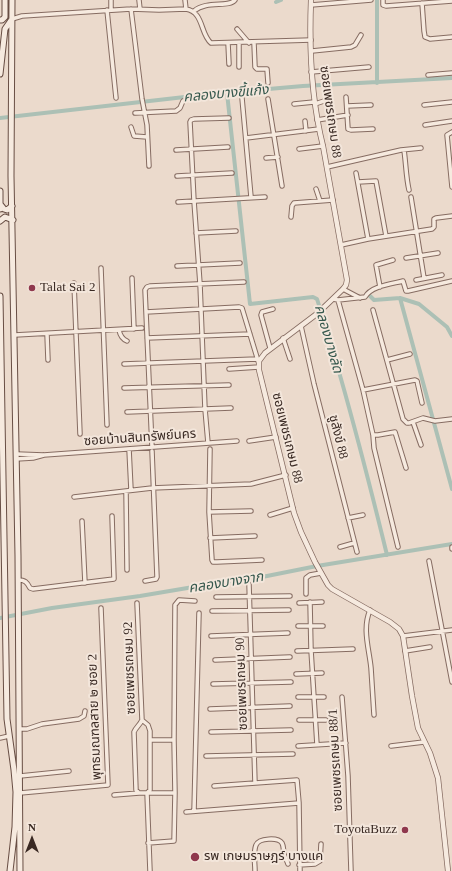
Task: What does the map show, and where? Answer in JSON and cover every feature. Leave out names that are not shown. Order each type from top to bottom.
[{"type":"main road","points":[[0,20],[5,17],[5,0]]},
{"type":"main road","points":[[12,0],[11,107],[18,580],[20,871]]},
{"type":"main road","points":[[0,74],[5,29],[12,19]]},
{"type":"main road","points":[[0,191],[0,208]]},
{"type":"main road","points":[[0,204],[2,208],[8,210],[12,206]]},
{"type":"main road","points":[[0,221],[5,217],[13,220]]},
{"type":"main road","points":[[0,296],[2,556],[6,631],[7,720],[16,792],[15,827],[10,871]]},
{"type":"main road","points":[[8,734],[19,730]]},
{"type":"street","points":[[111,0],[111,10]]},
{"type":"street","points":[[139,0],[140,9]]},
{"type":"street","points":[[185,0],[186,9]]},
{"type":"street","points":[[194,11],[198,6],[212,2],[231,3],[235,0]]},
{"type":"street","points":[[311,2],[371,0]]},
{"type":"street","points":[[383,0],[383,5],[386,6],[452,1]]},
{"type":"street","name":"ซอยเพชรเกษม 88","points":[[311,2],[312,83],[319,130],[342,245],[347,280],[344,289]]},
{"type":"street","points":[[422,3],[425,37],[430,39],[452,37]]},
{"type":"street","points":[[131,9],[142,104],[147,124],[149,166]]},
{"type":"street","points":[[12,19],[22,16],[106,10],[186,9],[194,11],[201,22],[206,39],[214,44],[311,40]]},
{"type":"street","points":[[106,10],[116,98]]},
{"type":"street","points":[[237,29],[249,43]]},
{"type":"street","points":[[312,51],[351,47],[355,45],[361,35]]},
{"type":"street","points":[[228,43],[229,64]]},
{"type":"street","points":[[239,43],[239,67]]},
{"type":"street","points":[[254,43],[256,67],[267,69],[268,83]]},
{"type":"street","points":[[311,72],[370,67]]},
{"type":"street","points":[[428,75],[452,73]]},
{"type":"street","points":[[346,97],[348,127],[350,130],[373,129]]},
{"type":"street","points":[[242,98],[251,197]]},
{"type":"street","points":[[268,99],[282,186]]},
{"type":"street","points":[[135,113],[176,111],[180,108],[183,100]]},
{"type":"street","points":[[294,104],[315,103],[327,100]]},
{"type":"street","points":[[424,105],[452,102]]},
{"type":"street","points":[[347,106],[371,105]]},
{"type":"street","points":[[318,120],[348,115]]},
{"type":"street","points":[[208,443],[205,409],[199,265],[194,201],[191,120],[229,118]]},
{"type":"street","points":[[305,121],[306,131]]},
{"type":"street","points":[[425,124],[452,121]]},
{"type":"street","points":[[131,127],[134,136],[147,137]]},
{"type":"street","points":[[246,138],[319,130]]},
{"type":"street","points":[[452,132],[447,135],[452,187]]},
{"type":"street","points":[[299,149],[323,146]]},
{"type":"street","points":[[176,150],[228,147]]},
{"type":"street","points":[[327,167],[404,150],[421,148]]},
{"type":"street","points":[[404,150],[409,190]]},
{"type":"street","points":[[266,158],[278,157]]},
{"type":"street","points":[[177,176],[232,173]]},
{"type":"street","points":[[356,173],[368,239]]},
{"type":"street","points":[[358,182],[376,181],[386,236]]},
{"type":"street","points":[[316,189],[320,201]]},
{"type":"street","points":[[178,202],[265,196]]},
{"type":"street","points":[[411,197],[424,278]]},
{"type":"street","points":[[291,217],[292,206],[294,204],[333,200]]},
{"type":"street","points":[[342,245],[368,239],[432,229],[434,228],[434,219],[452,216]]},
{"type":"street","points":[[196,233],[236,231]]},
{"type":"street","points":[[406,258],[438,253]]},
{"type":"street","points":[[380,287],[376,265],[393,260]]},
{"type":"street","points":[[177,266],[240,263]]},
{"type":"street","points":[[101,268],[107,425]]},
{"type":"street","points":[[416,280],[442,275]]},
{"type":"street","points":[[132,278],[134,329]]},
{"type":"street","points":[[336,300],[365,297],[370,292],[380,287],[403,281],[406,291],[452,281]]},
{"type":"street","points":[[145,581],[156,579],[157,577],[145,290],[147,287],[244,282]]},
{"type":"street","points":[[74,283],[80,434]]},
{"type":"street","points":[[259,366],[261,357],[270,348],[336,300],[344,289],[360,298]]},
{"type":"street","points":[[336,300],[363,390],[374,434],[374,448],[398,547]]},
{"type":"street","points":[[146,312],[242,308],[259,366]]},
{"type":"street","points":[[270,348],[261,315],[262,312],[272,309]]},
{"type":"street","points":[[373,310],[403,419],[407,423],[423,418],[434,421],[452,419]]},
{"type":"street","name":"ชูสังข์ 88","points":[[301,326],[314,384],[357,552]]},
{"type":"street","points":[[15,335],[142,328]]},
{"type":"street","points":[[119,330],[121,336],[127,341]]},
{"type":"street","points":[[46,334],[48,360]]},
{"type":"street","points":[[146,338],[250,334]]},
{"type":"street","points":[[283,338],[290,359]]},
{"type":"street","points":[[387,360],[410,354]]},
{"type":"street","points":[[124,364],[257,359]]},
{"type":"street","points":[[228,369],[259,366]]},
{"type":"street","name":"ซอยเพชรเกษม 88","points":[[259,366],[293,508],[300,532],[315,562],[328,585],[332,589],[370,610],[399,629],[403,636]]},
{"type":"street","points":[[363,390],[393,383],[416,380],[422,403]]},
{"type":"street","points":[[124,388],[229,384]]},
{"type":"street","points":[[127,412],[231,408]]},
{"type":"street","points":[[413,422],[421,445]]},
{"type":"street","points":[[374,434],[378,435],[395,432],[406,468]]},
{"type":"street","points":[[249,441],[276,437]]},
{"type":"street","name":"ซอยบ้านสินทรัพย์นคร","points":[[16,456],[152,449],[237,441]]},
{"type":"street","points":[[128,570],[129,449]]},
{"type":"street","points":[[210,449],[209,512],[212,560],[213,562],[262,560]]},
{"type":"street","points":[[74,497],[154,488],[252,484],[286,475]]},
{"type":"street","points":[[270,515],[293,508]]},
{"type":"street","points":[[209,512],[251,511]]},
{"type":"street","points":[[348,518],[363,515]]},
{"type":"street","points":[[18,580],[24,580],[30,588],[33,589],[114,578],[112,516]]},
{"type":"street","points":[[82,521],[85,583]]},
{"type":"street","points":[[210,538],[255,536]]},
{"type":"street","points":[[340,547],[354,544]]},
{"type":"street","points":[[429,561],[452,682]]},
{"type":"street","points":[[306,594],[306,578],[320,571]]},
{"type":"street","name":"ซอยเพชรเกษม 90","points":[[249,584],[256,783]]},
{"type":"street","points":[[216,597],[290,596]]},
{"type":"street","points":[[148,844],[174,841],[175,605],[179,600],[195,601]]},
{"type":"street","points":[[310,602],[314,720],[317,745]]},
{"type":"street","points":[[299,603],[322,602]]},
{"type":"street","name":"ซอยเพชรเกษม 92","points":[[137,603],[142,720],[134,732],[136,790],[139,793]]},
{"type":"street","name":"พุทธมณฑลสาย ๒ ซอย 2","points":[[20,793],[108,785],[101,608]]},
{"type":"street","points":[[212,611],[289,610]]},
{"type":"street","points":[[370,610],[367,618],[365,635],[371,668],[374,715]]},
{"type":"street","points":[[194,811],[199,613]]},
{"type":"street","points":[[298,626],[323,626]]},
{"type":"street","points":[[448,871],[438,778],[416,717],[403,636],[452,630]]},
{"type":"street","points":[[211,636],[288,634]]},
{"type":"street","points":[[405,651],[430,647]]},
{"type":"street","points":[[297,651],[353,649]]},
{"type":"street","points":[[215,660],[290,657]]},
{"type":"street","points":[[296,674],[322,673]]},
{"type":"street","points":[[213,684],[291,682]]},
{"type":"street","points":[[298,698],[324,697]]},
{"type":"street","name":"ซอยเพชรเกษม 88/1","points":[[342,697],[346,743],[351,871]]},
{"type":"street","points":[[210,709],[290,706]]},
{"type":"street","points":[[19,730],[42,724],[78,719],[84,716],[85,711]]},
{"type":"street","points":[[142,720],[148,725],[150,740],[150,790],[147,793],[150,871]]},
{"type":"street","points":[[299,720],[326,720]]},
{"type":"street","points":[[211,732],[291,730]]},
{"type":"street","points":[[0,738],[8,734]]},
{"type":"street","points":[[150,740],[174,740]]},
{"type":"street","points":[[391,746],[424,742]]},
{"type":"street","points":[[298,746],[346,743]]},
{"type":"street","points":[[206,756],[293,754]]},
{"type":"street","points":[[20,776],[69,771]]},
{"type":"street","points":[[214,786],[297,780],[299,804],[300,871]]},
{"type":"street","points":[[114,795],[175,793]]},
{"type":"street","points":[[186,812],[299,804]]},
{"type":"street","points":[[255,871],[256,844],[265,840],[280,841],[282,843],[284,848],[283,854],[288,864]]},
{"type":"street","points":[[300,865],[315,864],[320,861],[320,844]]},
{"type":"waterway","points":[[276,2],[281,0]]},
{"type":"waterway","points":[[377,0],[377,83]]},
{"type":"waterway","name":"คลองบางขี้แก้ง","points":[[0,118],[211,94],[303,86],[452,78]]},
{"type":"waterway","name":"คลองบางลัด","points":[[227,93],[250,304],[313,297],[317,299],[354,426],[387,555]]},
{"type":"waterway","points":[[370,296],[374,300],[400,298],[452,489]]},
{"type":"waterway","points":[[400,298],[419,304],[447,327],[452,336]]},
{"type":"waterway","name":"คลองบางจาก","points":[[0,618],[52,608],[252,579],[317,566],[452,544]]},
{"type":"place","name":"Talat Sai 2","points":[[32,288]]},
{"type":"place","name":"ToyotaBuzz","points":[[405,830]]},
{"type":"place","name":"รพ เกษมราษฎร์ บางแค","points":[[195,857]]}]
